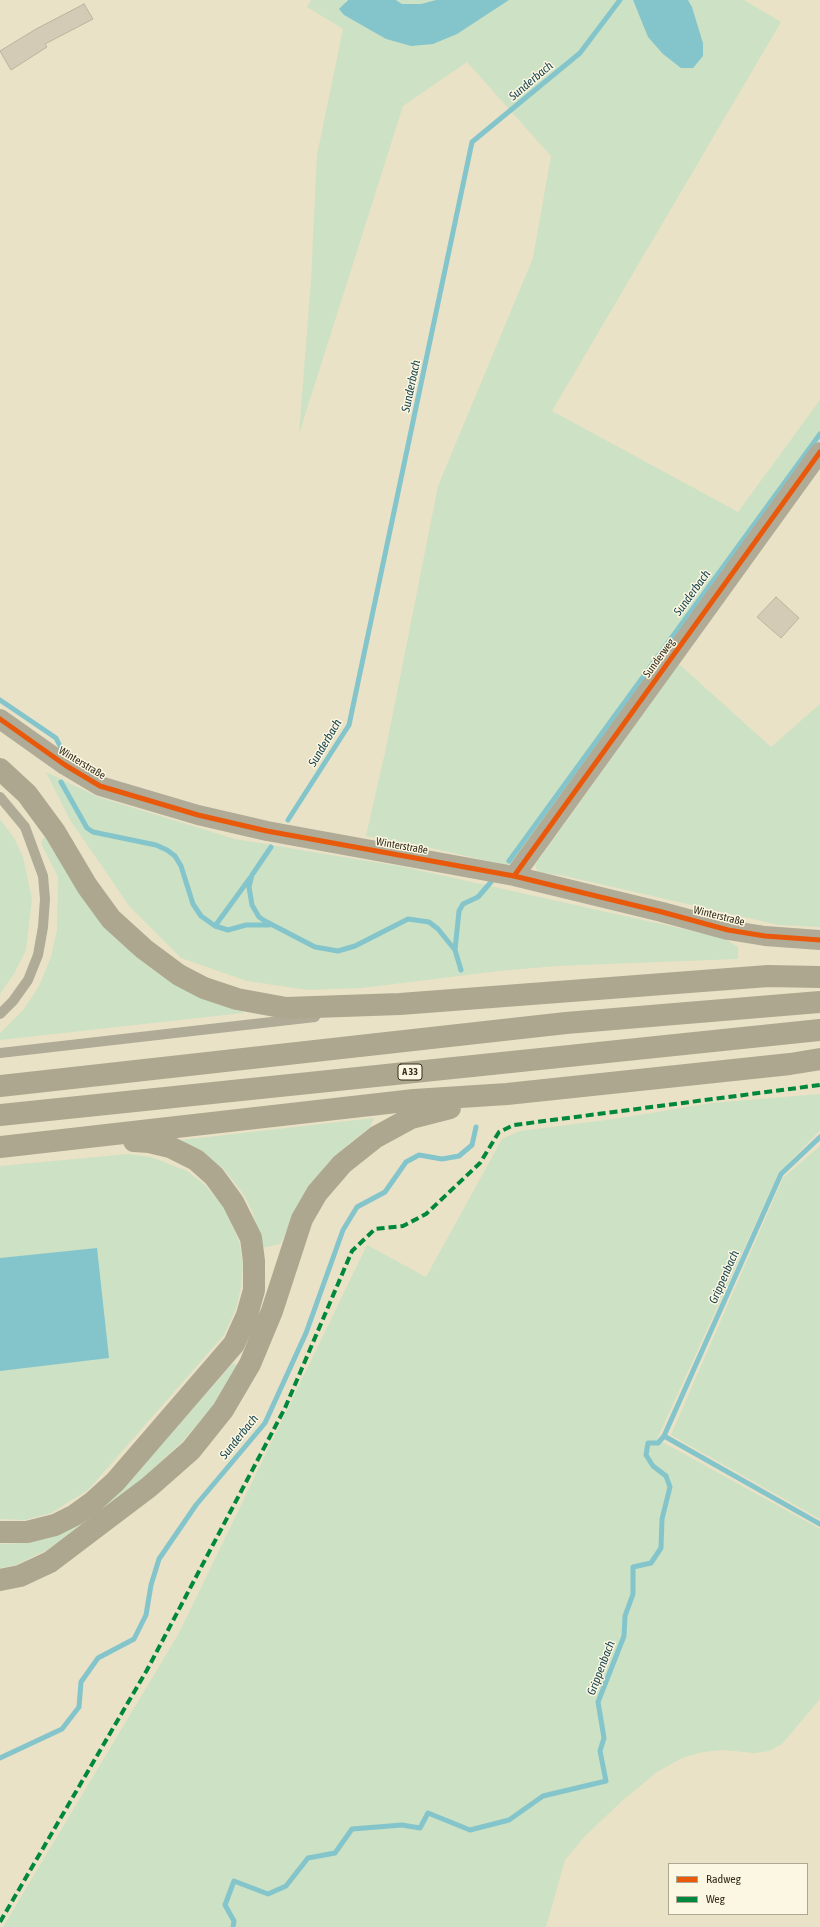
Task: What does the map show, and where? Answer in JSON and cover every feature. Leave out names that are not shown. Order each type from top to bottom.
[{"type":"highway","points":[[0,769],[32,800],[55,832],[87,886],[112,918],[144,949],[179,975],[204,988],[237,999],[286,1008],[400,1004],[768,976],[820,977]]},
{"type":"highway","points":[[0,1086],[558,1024],[820,1002]]},
{"type":"highway","name":"A 33","points":[[0,1115],[820,1030]]},
{"type":"highway","points":[[0,1148],[414,1100],[507,1094],[790,1064],[820,1059]]},
{"type":"highway","points":[[0,1580],[20,1576],[50,1562],[149,1487],[191,1450],[223,1410],[250,1364],[272,1311],[302,1220],[318,1193],[342,1164],[376,1137],[411,1118],[507,1094]]},
{"type":"highway","points":[[0,1532],[27,1532],[55,1524],[75,1515],[93,1502],[115,1482],[234,1344],[247,1314],[254,1290],[254,1261],[251,1238],[233,1202],[214,1176],[196,1160],[170,1147],[149,1142],[81,1139]]},
{"type":"street","name":"Sunderweg","points":[[514,876],[820,452]]},
{"type":"street","name":"Winterstraße","points":[[0,719],[65,766],[100,786],[132,797],[198,815],[267,831],[514,876],[662,912],[728,930],[765,936],[820,940]]},
{"type":"lane","points":[[0,797],[26,827],[44,876],[45,899],[43,927],[35,961],[28,980],[13,1001],[0,1014]]},
{"type":"lane","points":[[0,1053],[293,1020],[400,1004]]},
{"type":"green space","points":[[311,0],[348,0],[345,1],[344,15],[386,39],[411,46],[509,0],[633,0],[637,11],[703,43],[692,7],[688,0],[744,0],[781,22],[552,411],[738,512],[820,400],[820,439],[515,863],[506,865],[422,846],[366,836],[386,748],[438,486],[533,258],[551,156],[467,62],[403,106],[299,434],[311,281],[317,155],[343,29],[307,7]]},
{"type":"green space","points":[[396,0],[436,0],[421,4],[402,4]]},
{"type":"green space","points":[[679,664],[771,747],[820,704],[820,927],[779,925],[565,876],[538,872],[535,865]]},
{"type":"green space","points":[[46,772],[98,797],[235,839],[404,867],[724,938],[738,947],[738,959],[557,966],[499,971],[362,988],[308,990],[247,981],[181,958],[130,907],[70,820]]},
{"type":"green space","points":[[0,819],[14,838],[23,857],[32,899],[26,950],[15,972],[0,994]]},
{"type":"green space","points":[[46,834],[104,924],[135,956],[173,982],[243,1010],[243,1013],[0,1040],[0,1033],[24,1009],[39,986],[51,957],[57,930],[58,877],[41,843]]},
{"type":"green space","points":[[820,1094],[820,1130],[778,1174],[657,1439],[820,1529],[820,1699],[782,1744],[769,1751],[754,1753],[724,1750],[703,1752],[682,1758],[657,1772],[622,1801],[585,1836],[565,1860],[546,1927],[3,1927],[179,1633],[367,1245],[426,1277],[502,1139],[520,1131],[614,1119],[712,1103]]},
{"type":"green space","points":[[374,1118],[370,1127],[333,1157],[309,1186],[280,1244],[262,1248],[253,1213],[244,1195],[223,1168],[203,1154],[181,1143],[181,1140]]},
{"type":"green space","points":[[820,1146],[820,1519],[671,1435],[783,1178]]},
{"type":"green space","points":[[128,1154],[151,1157],[187,1171],[204,1184],[224,1207],[239,1241],[243,1263],[241,1287],[236,1309],[224,1335],[88,1490],[51,1513],[25,1520],[0,1519],[0,1166]]},
{"type":"green space","points":[[233,1363],[237,1365],[213,1405],[183,1441],[143,1478],[90,1520],[47,1550],[16,1565],[0,1568],[0,1544],[26,1543],[56,1536],[81,1524],[113,1499]]},
{"type":"water","points":[[348,0],[396,0],[402,4],[421,4],[436,0],[509,0],[457,34],[433,44],[411,46],[386,39],[344,15],[339,9]]},
{"type":"water","points":[[633,0],[688,0],[692,7],[703,43],[703,56],[693,68],[681,68],[663,54],[648,37]]},
{"type":"water","points":[[97,1248],[109,1358],[0,1371],[0,1258]]},
{"type":"building","points":[[84,4],[93,19],[45,44],[47,47],[11,70],[0,51],[36,29]]},
{"type":"building","points":[[776,597],[799,618],[781,638],[757,617]]},
{"type":"waterway","name":"Sunderbach","points":[[288,820],[349,725],[472,142],[580,53],[620,0]]},
{"type":"waterway","name":"Sunderbach","points":[[509,861],[820,434]]},
{"type":"waterway","points":[[0,700],[56,738],[61,748],[76,758]]},
{"type":"waterway","points":[[61,782],[87,828],[93,832],[156,845],[175,856],[181,866],[193,904],[201,916],[215,926],[228,930],[246,925],[269,925]]},
{"type":"waterway","name":"Sunderbach","points":[[271,847],[252,875],[249,887],[252,905],[259,917],[265,921],[315,947],[338,951],[355,946],[408,919],[429,922],[438,929],[455,950],[461,970]]},
{"type":"waterway","points":[[215,926],[250,878]]},
{"type":"waterway","name":"Sunderbach","points":[[455,950],[459,911],[463,904],[478,897],[491,882]]},
{"type":"waterway","name":"Sunderbach","points":[[0,1758],[62,1729],[79,1707],[81,1682],[98,1658],[134,1639],[146,1615],[151,1585],[159,1559],[196,1505],[265,1423],[306,1333],[343,1230],[357,1207],[385,1192],[406,1162],[419,1155],[442,1159],[459,1156],[472,1145],[476,1127]]},
{"type":"waterway","name":"Grippenbach","points":[[233,1927],[234,1921],[225,1905],[234,1881],[268,1894],[286,1886],[308,1858],[335,1853],[352,1829],[402,1825],[420,1828],[428,1813],[470,1830],[509,1820],[543,1796],[606,1781],[600,1751],[604,1738],[598,1702],[624,1636],[625,1616],[633,1594],[633,1567],[651,1563],[661,1548],[662,1519],[670,1487],[666,1476],[653,1466],[646,1455],[648,1443],[658,1443],[664,1436],[781,1174],[820,1137]]},
{"type":"waterway","name":"Grippenbach","points":[[664,1436],[820,1524]]},
{"type":"marked path","points":[[0,1922],[147,1670],[285,1408],[352,1251],[375,1229],[403,1226],[426,1214],[480,1163],[499,1132],[514,1125],[820,1085]]},
{"type":"cycle path","points":[[514,876],[820,452]]},
{"type":"cycle path","points":[[0,719],[65,765],[100,786],[198,815],[267,831],[514,876],[662,912],[728,930],[765,936],[820,940]]}]
